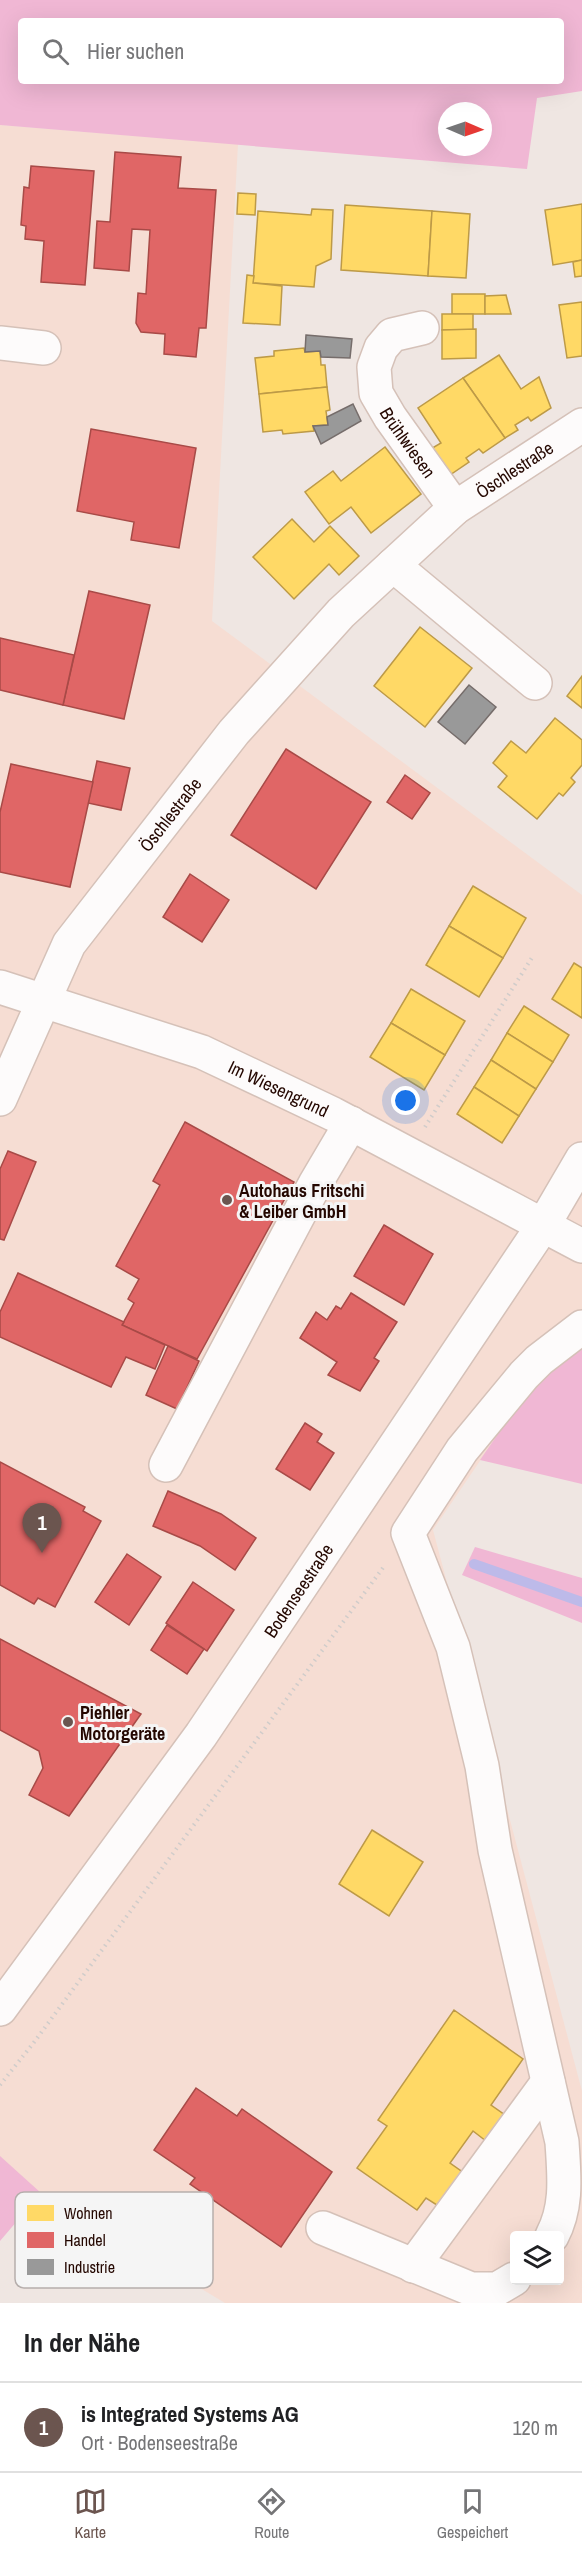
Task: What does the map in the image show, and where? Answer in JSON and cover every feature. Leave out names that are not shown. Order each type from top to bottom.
[{"type":"street","name":"Brühlwiesen","points":[[422,328],[392,335],[381,348],[374,367],[376,393],[390,417],[454,508]]},
{"type":"street","points":[[0,343],[44,348]]},
{"type":"street","name":"Öschlestraße","points":[[0,1099],[42,1000],[69,944],[234,732],[342,613],[454,508],[582,425]]},
{"type":"street","points":[[393,565],[535,683]]},
{"type":"street","name":"Im Wiesengrund","points":[[0,987],[202,1052],[351,1123],[582,1245]]},
{"type":"street","points":[[166,1465],[315,1184],[351,1123]]},
{"type":"street","name":"Bodenseestraße","points":[[0,2009],[201,1735],[544,1224],[582,1160]]},
{"type":"street","points":[[554,2231],[560,2221],[565,2191],[562,2142],[495,1850],[482,1766],[453,1647],[408,1533],[462,1450],[524,1375],[539,1360],[582,1327]]},
{"type":"street","points":[[413,2266],[548,2082]]},
{"type":"street","points":[[323,2228],[471,2289],[497,2289],[510,2281]]},
{"type":"path","points":[[409,1153],[532,956]]},
{"type":"path","points":[[0,2085],[49,2022],[408,1533]]},
{"type":"shaded area","points":[[0,0],[582,0],[582,91],[537,98],[527,169],[0,125]]},
{"type":"shaded area","points":[[0,125],[238,144],[212,621],[582,895],[582,1347],[531,1386],[433,1530],[582,2091],[582,2303],[225,2303],[200,2288],[213,2288],[213,2192],[40,2192],[0,2168]]},
{"type":"shaded area","points":[[582,1347],[582,1484],[480,1460],[531,1386]]},
{"type":"shaded area","points":[[475,1547],[582,1578],[582,1623],[462,1575]]},
{"type":"shaded area","points":[[0,2156],[40,2192],[15,2192],[15,2223],[0,2241]]},
{"type":"building: Wohnen","points":[[238,193],[256,194],[255,215],[237,214]]},
{"type":"building: Wohnen","points":[[582,204],[582,260],[553,265],[545,210]]},
{"type":"building: Wohnen","points":[[345,205],[432,211],[428,276],[341,270]]},
{"type":"building: Wohnen","points":[[312,209],[333,210],[331,259],[316,266],[314,287],[253,283],[258,211],[311,215]]},
{"type":"building: Wohnen","points":[[432,211],[470,214],[466,278],[428,276]]},
{"type":"building: Wohnen","points":[[582,260],[582,276],[575,277],[573,262]]},
{"type":"building: Wohnen","points":[[247,275],[254,276],[253,283],[282,286],[280,325],[243,323]]},
{"type":"building: Wohnen","points":[[452,294],[485,294],[485,314],[452,314]]},
{"type":"building: Wohnen","points":[[506,295],[511,314],[485,314],[485,296]]},
{"type":"building: Wohnen","points":[[582,302],[582,356],[567,358],[559,305]]},
{"type":"building: Wohnen","points":[[442,314],[473,314],[473,330],[442,330]]},
{"type":"building: Wohnen","points":[[476,329],[476,358],[442,359],[442,330]]},
{"type":"building: Wohnen","points":[[304,348],[305,352],[320,351],[321,365],[325,365],[327,387],[259,394],[255,358],[274,356],[274,351]]},
{"type":"building: Wohnen","points":[[499,355],[521,389],[539,377],[551,408],[531,421],[528,417],[515,425],[518,430],[505,438],[463,378]]},
{"type":"building: Wohnen","points":[[463,378],[505,438],[483,453],[479,449],[466,458],[469,462],[447,477],[429,450],[441,443],[418,408]]},
{"type":"building: Wohnen","points":[[327,387],[330,410],[326,411],[328,425],[313,426],[314,431],[283,434],[282,430],[263,432],[259,394]]},
{"type":"building: Wohnen","points":[[385,447],[421,494],[371,533],[351,507],[329,524],[305,492],[333,471],[341,481]]},
{"type":"building: Wohnen","points":[[292,519],[314,542],[330,526],[359,556],[339,575],[329,564],[294,599],[253,557]]},
{"type":"building: Wohnen","points":[[420,627],[472,668],[425,727],[374,686]]},
{"type":"building: Wohnen","points":[[582,676],[582,708],[567,696]]},
{"type":"building: Wohnen","points":[[555,718],[582,740],[582,765],[571,778],[575,782],[563,796],[559,793],[537,819],[498,787],[507,776],[493,763],[511,741],[526,753]]},
{"type":"building: Wohnen","points":[[473,886],[526,918],[503,958],[449,926]]},
{"type":"building: Wohnen","points":[[449,926],[503,958],[479,997],[426,965]]},
{"type":"building: Wohnen","points":[[574,963],[582,968],[582,1018],[552,999]]},
{"type":"building: Wohnen","points":[[411,989],[465,1021],[445,1055],[391,1023]]},
{"type":"building: Wohnen","points":[[524,1006],[569,1035],[553,1062],[507,1033]]},
{"type":"building: Wohnen","points":[[391,1023],[445,1055],[424,1090],[370,1057]]},
{"type":"building: Wohnen","points":[[507,1033],[553,1062],[536,1089],[491,1060]]},
{"type":"building: Wohnen","points":[[491,1060],[536,1089],[519,1116],[474,1087]]},
{"type":"building: Wohnen","points":[[474,1087],[519,1116],[502,1143],[457,1114]]},
{"type":"building: Wohnen","points":[[372,1830],[423,1862],[389,1916],[339,1884]]},
{"type":"building: Wohnen","points":[[454,2010],[523,2059],[491,2105],[505,2115],[486,2141],[473,2131],[450,2163],[464,2173],[440,2207],[426,2198],[417,2210],[357,2168],[387,2126],[378,2120]]},
{"type":"building: Handel","points":[[115,152],[181,157],[178,188],[216,190],[206,328],[199,328],[196,357],[164,354],[165,334],[141,332],[136,323],[138,293],[146,294],[150,230],[132,229],[129,271],[94,268],[97,221],[110,222]]},
{"type":"building: Handel","points":[[31,166],[94,171],[85,285],[41,282],[44,241],[25,239],[26,226],[21,225],[24,187],[29,188]]},
{"type":"building: Handel","points":[[91,429],[196,448],[179,548],[131,540],[134,522],[77,511]]},
{"type":"building: Handel","points":[[89,591],[150,605],[124,719],[63,705]]},
{"type":"building: Handel","points":[[0,638],[74,655],[63,705],[0,690]]},
{"type":"building: Handel","points":[[286,749],[371,802],[316,889],[231,835]]},
{"type":"building: Handel","points":[[97,761],[130,768],[121,810],[88,803]]},
{"type":"building: Handel","points":[[11,764],[93,782],[70,887],[0,872],[0,812]]},
{"type":"building: Handel","points":[[405,775],[430,793],[412,819],[387,802]]},
{"type":"building: Handel","points":[[190,874],[229,900],[202,942],[163,917]]},
{"type":"building: Handel","points":[[185,1122],[294,1182],[197,1359],[122,1325],[134,1303],[128,1299],[139,1279],[116,1266],[160,1185],[153,1181]]},
{"type":"building: Handel","points":[[8,1151],[36,1162],[4,1240],[0,1239],[0,1169]]},
{"type":"building: Handel","points":[[384,1225],[433,1254],[404,1305],[354,1276]]},
{"type":"building: Handel","points":[[18,1273],[124,1322],[122,1325],[165,1345],[155,1369],[126,1357],[111,1387],[0,1337],[0,1312]]},
{"type":"building: Handel","points":[[351,1293],[397,1322],[374,1358],[379,1361],[360,1391],[328,1375],[337,1362],[300,1338],[316,1312],[327,1320],[336,1306],[341,1309]]},
{"type":"building: Handel","points":[[168,1346],[199,1361],[177,1409],[146,1395]]},
{"type":"building: Handel","points":[[305,1423],[322,1434],[317,1442],[334,1453],[310,1490],[276,1469]]},
{"type":"building: Handel","points":[[0,1462],[85,1507],[83,1511],[101,1521],[55,1607],[38,1598],[34,1604],[0,1585]]},
{"type":"building: Handel","points":[[168,1491],[221,1514],[256,1538],[235,1570],[200,1546],[153,1526]]},
{"type":"building: Handel","points":[[127,1554],[161,1577],[129,1625],[95,1602]]},
{"type":"building: Handel","points":[[193,1582],[234,1610],[207,1651],[166,1623]]},
{"type":"building: Handel","points":[[167,1625],[204,1649],[187,1674],[151,1650]]},
{"type":"building: Handel","name":"Piehler Motorgeräte","points":[[0,1639],[141,1714],[69,1816],[29,1795],[43,1768],[39,1751],[0,1730]]},
{"type":"building: Handel","points":[[196,2088],[237,2116],[242,2109],[332,2172],[281,2247],[213,2200],[213,2192],[202,2192],[190,2184],[195,2178],[154,2150]]},
{"type":"building: Industrie","points":[[306,335],[352,339],[350,358],[321,357],[320,351],[305,352]]},
{"type":"building: Industrie","points":[[353,404],[361,421],[321,444],[313,426],[328,425],[327,417]]},
{"type":"building: Industrie","points":[[469,685],[496,707],[465,744],[438,722]]},
{"type":"waterway","points":[[474,1564],[582,1602]]},
{"type":"place","name":"Autohaus Fritschi & Leiber GmbH","points":[[227,1200]]},
{"type":"place","name":"is Integrated Systems AG","points":[[42,1553]]},
{"type":"place","name":"Piehler Motorgeräte","points":[[68,1722]]}]
